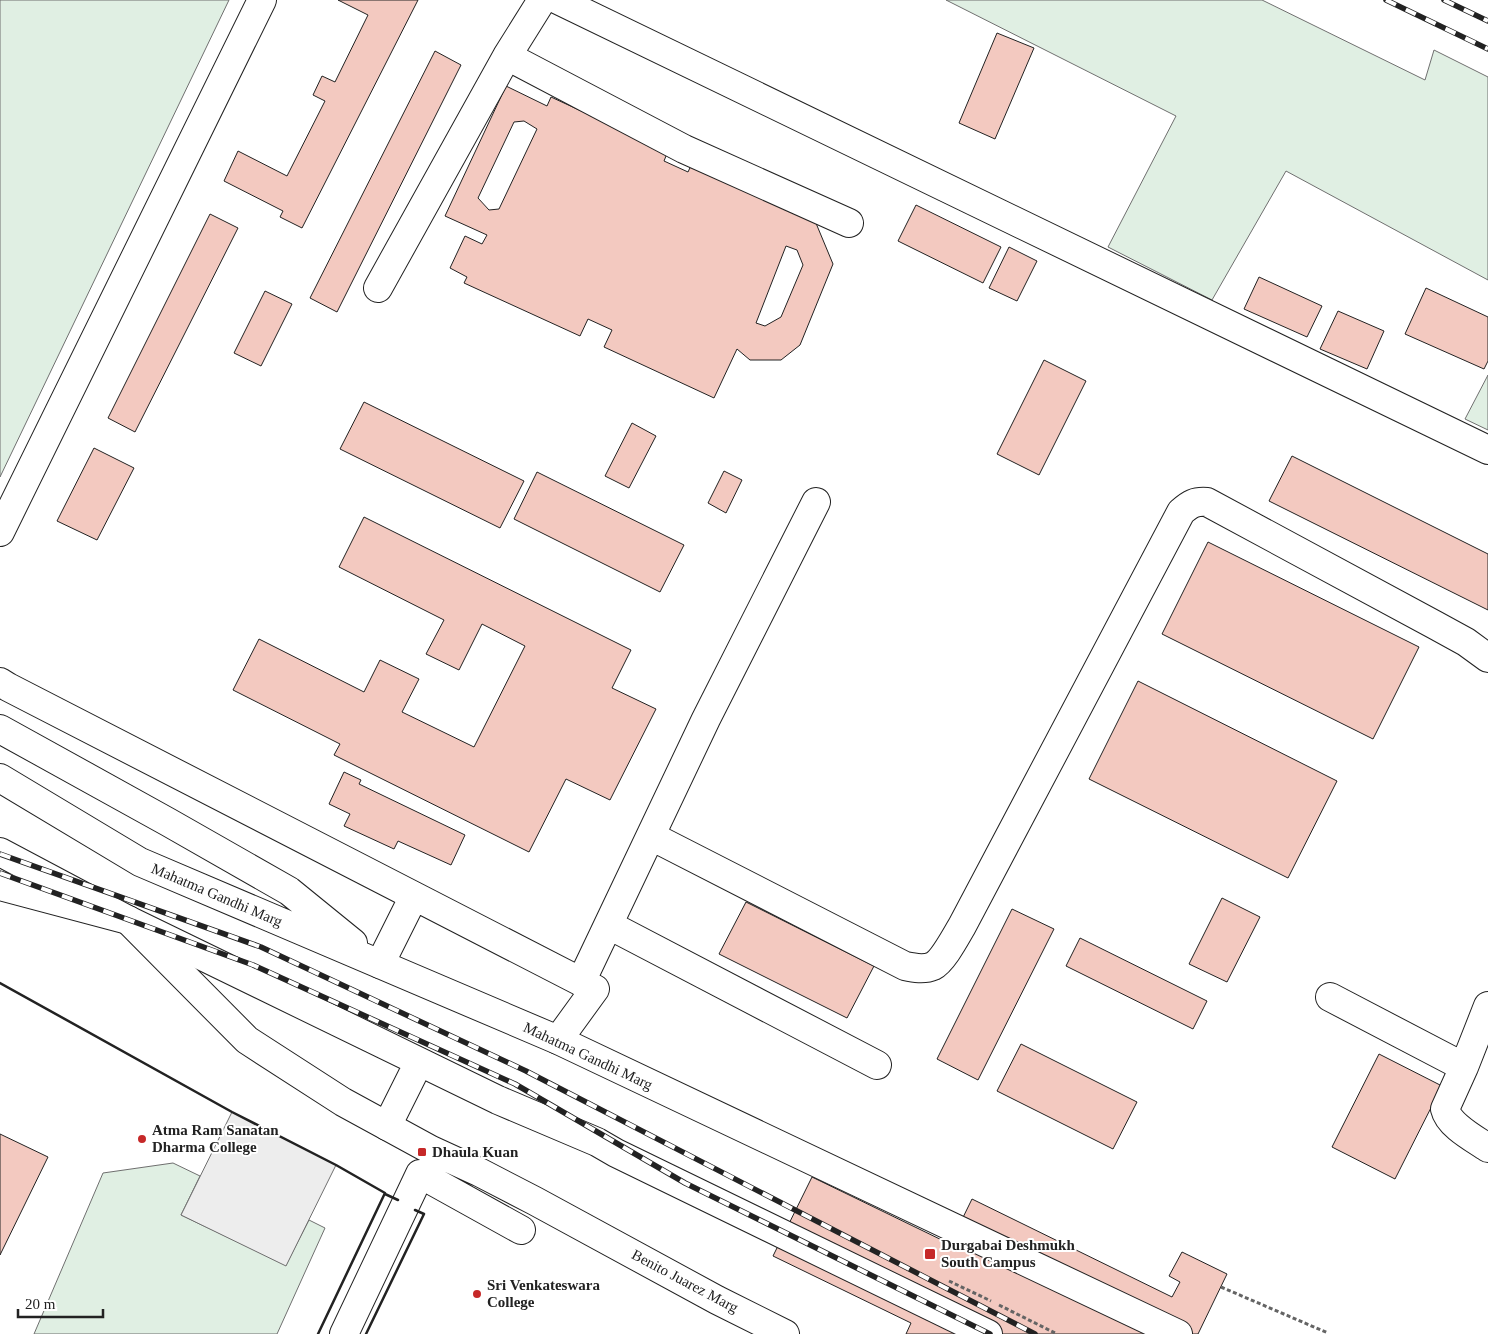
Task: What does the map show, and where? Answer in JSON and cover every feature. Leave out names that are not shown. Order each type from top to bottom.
[{"type":"main road","points":[[0,532],[262,0]]},
{"type":"main road","points":[[378,288],[507,56],[542,0]]},
{"type":"main road","points":[[558,0],[1488,450]]},
{"type":"main road","points":[[507,56],[684,149],[849,223]]},
{"type":"main road","points":[[651,836],[905,966],[918,969],[935,965],[950,947],[962,926],[1181,512],[1188,505],[1198,501],[1207,502],[1368,588],[1477,637],[1488,658]]},
{"type":"main road","points":[[581,982],[706,719],[816,502]]},
{"type":"main road","points":[[0,682],[595,989],[558,1040]]},
{"type":"main road","points":[[0,729],[289,891],[380,964],[414,896]]},
{"type":"main road","name":"Mahatma Gandhi Marg","points":[[0,778],[140,862],[558,1040],[1178,1334]]},
{"type":"main road","points":[[0,852],[128,920],[419,1062],[498,1100],[597,1142],[988,1334]]},
{"type":"main road","points":[[0,886],[128,920]]},
{"type":"main road","name":"Benito Juarez Marg","points":[[128,920],[246,1040],[343,1102],[431,1150],[487,1176],[585,1227],[717,1300],[785,1334]]},
{"type":"main road","points":[[609,924],[878,1065]]},
{"type":"main road","points":[[1330,997],[1464,1067]]},
{"type":"main road","points":[[1488,1006],[1445,1109],[1447,1116],[1453,1124],[1488,1148]]},
{"type":"main road","points":[[387,1126],[419,1062]]},
{"type":"main road","points":[[344,1334],[420,1174],[521,1230]]},
{"type":"path","points":[[949,1280],[1057,1334]]},
{"type":"path","points":[[1221,1287],[1328,1333]]},
{"type":"green space","points":[[0,0],[229,0],[0,477]]},
{"type":"green space","points":[[946,0],[1262,0],[1425,80],[1434,50],[1488,77],[1488,280],[1286,171],[1212,300],[1108,247],[1176,116]]},
{"type":"green space","points":[[1488,375],[1488,430],[1465,419]]},
{"type":"green space","points":[[173,1163],[200,1176],[181,1215],[286,1265],[309,1220],[325,1228],[277,1334],[34,1334],[103,1173]]},
{"type":"shaded area","points":[[232,1112],[336,1165],[286,1266],[181,1215]]},
{"type":"building","points":[[338,0],[418,0],[302,228],[280,217],[283,211],[224,181],[238,151],[287,176],[325,101],[313,95],[322,76],[335,82],[368,15]]},
{"type":"building","points":[[997,33],[1034,48],[995,139],[959,123]]},
{"type":"building","points":[[435,51],[461,65],[337,312],[310,298]]},
{"type":"building","points":[[506,86],[547,106],[551,97],[668,151],[664,161],[688,172],[694,159],[813,216],[833,264],[800,345],[781,360],[750,360],[737,349],[714,398],[604,347],[612,330],[588,319],[580,336],[464,283],[467,277],[450,268],[465,236],[482,244],[487,235],[445,216]],"holes":[[[524,121],[537,129],[499,209],[489,210],[478,198],[514,122]],[[786,246],[797,250],[803,265],[781,317],[765,326],[756,323]]]},
{"type":"building","points":[[916,205],[1001,247],[983,283],[898,241]]},
{"type":"building","points":[[210,214],[238,228],[135,432],[108,418]]},
{"type":"building","points":[[1009,247],[1037,261],[1017,301],[989,288]]},
{"type":"building","points":[[1259,277],[1322,306],[1307,337],[1244,309]]},
{"type":"building","points":[[1426,288],[1488,317],[1488,361],[1484,369],[1405,334]]},
{"type":"building","points":[[265,291],[292,304],[261,366],[234,353]]},
{"type":"building","points":[[1338,311],[1384,331],[1367,369],[1320,349]]},
{"type":"building","points":[[1044,360],[1086,381],[1039,475],[997,454]]},
{"type":"building","points":[[364,402],[524,481],[500,528],[340,449]]},
{"type":"building","points":[[632,423],[656,436],[629,488],[605,476]]},
{"type":"building","points":[[94,448],[134,468],[97,540],[57,521]]},
{"type":"building","points":[[1292,456],[1488,554],[1488,610],[1269,501]]},
{"type":"building","points":[[724,471],[742,480],[726,513],[708,503]]},
{"type":"building","points":[[537,472],[684,545],[660,592],[514,519]]},
{"type":"building","points":[[364,517],[631,650],[612,688],[656,709],[610,800],[566,779],[529,852],[334,755],[340,744],[233,690],[259,639],[364,692],[380,660],[419,679],[402,712],[474,747],[525,646],[482,624],[459,670],[426,654],[444,620],[339,567]]},
{"type":"building","points":[[1208,542],[1419,647],[1373,739],[1162,634]]},
{"type":"building","points":[[1138,681],[1337,781],[1288,878],[1089,779]]},
{"type":"building","points":[[344,772],[361,780],[359,784],[465,835],[451,865],[398,841],[394,849],[344,826],[350,814],[329,804]]},
{"type":"building","points":[[1222,898],[1260,917],[1227,982],[1189,964]]},
{"type":"building","points":[[746,902],[874,966],[847,1018],[719,954]]},
{"type":"building","points":[[1012,909],[1054,929],[978,1080],[937,1059]]},
{"type":"building","points":[[1080,938],[1207,1001],[1193,1029],[1066,966]]},
{"type":"building","points":[[1021,1044],[1137,1102],[1113,1149],[997,1091]]},
{"type":"building","points":[[1379,1054],[1442,1086],[1395,1179],[1332,1147]]},
{"type":"building","points":[[0,1134],[48,1157],[0,1255]]},
{"type":"building","name":"Durgabai Deshmukh South Campus","points":[[812,1177],[950,1244],[972,1199],[1172,1297],[1180,1282],[1169,1276],[1182,1252],[1227,1274],[1198,1334],[906,1334],[911,1323],[773,1256]]},
{"type":"railway","points":[[1386,0],[1488,49]]},
{"type":"railway","points":[[1444,0],[1488,21]]},
{"type":"railway","points":[[0,854],[261,947],[526,1071],[1035,1334]]},
{"type":"railway","points":[[0,873],[253,965],[515,1084],[685,1183],[990,1334]]},
{"type":"wall","points":[[0,983],[232,1112],[336,1165],[385,1193],[318,1334]]},
{"type":"wall","points":[[385,1194],[398,1200]]},
{"type":"wall","points":[[366,1334],[424,1214],[415,1210]]},
{"type":"place","name":"Atma Ram Sanatan Dharma College","points":[[142,1139]]},
{"type":"place","name":"Dhaula Kuan","points":[[422,1152]]},
{"type":"place","name":"Durgabai Deshmukh South Campus","points":[[930,1254]]},
{"type":"place","name":"Sri Venkateswara College","points":[[477,1294]]}]
